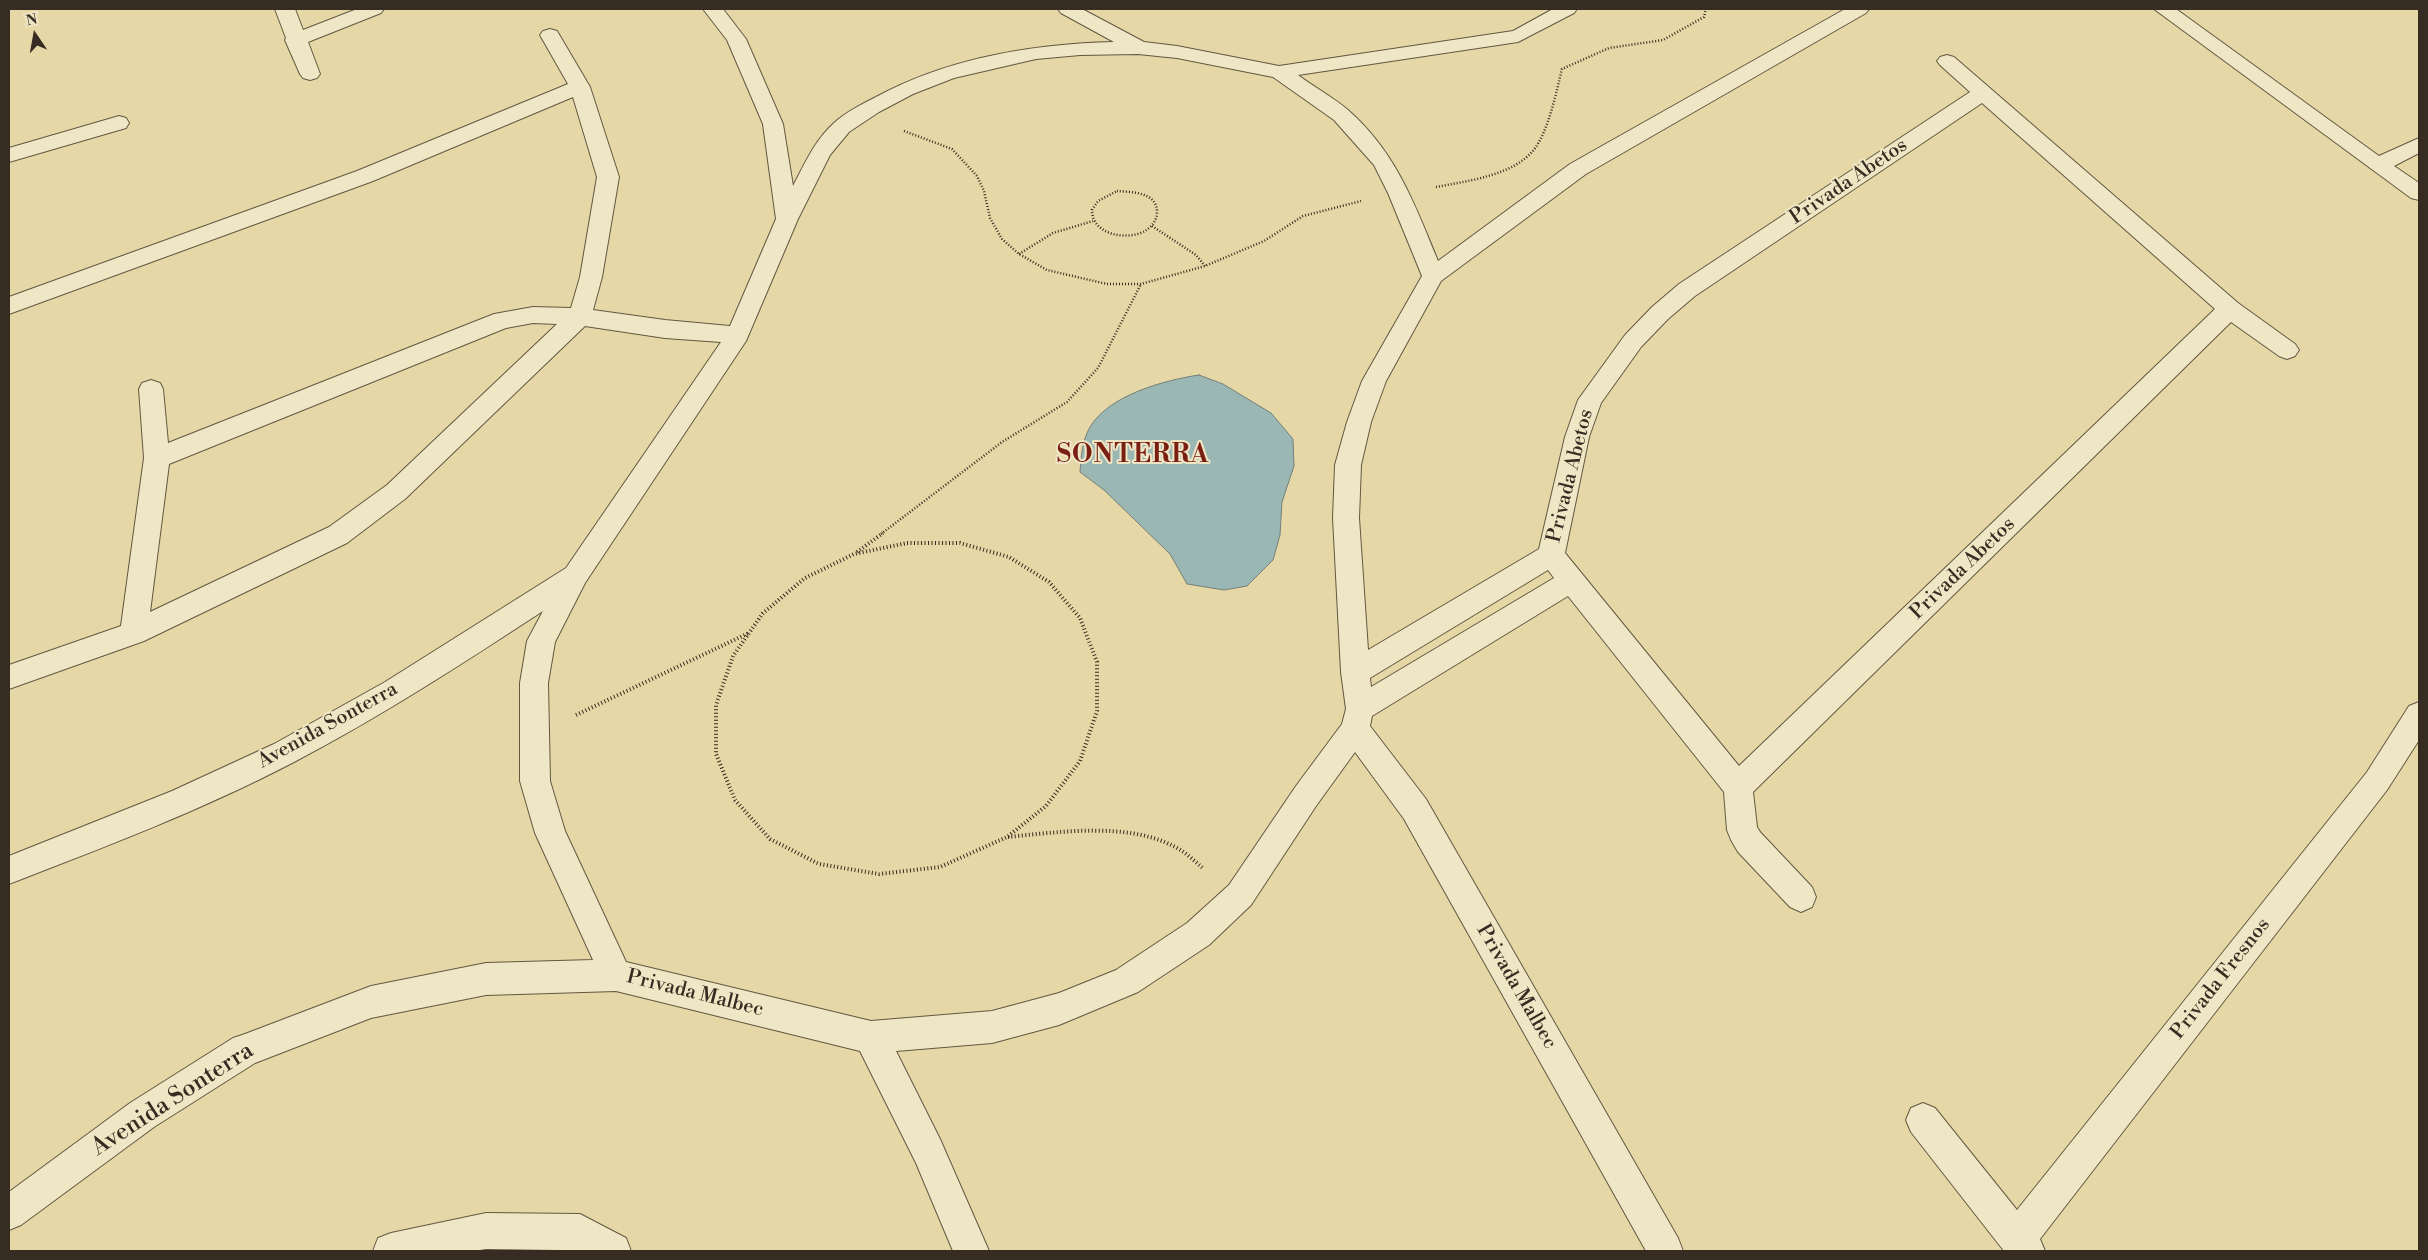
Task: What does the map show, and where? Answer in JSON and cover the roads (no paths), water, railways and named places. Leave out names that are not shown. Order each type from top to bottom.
[{"type":"street","points":[[285,9],[295,40],[310,74]]},
{"type":"street","points":[[295,40],[374,9]]},
{"type":"street","points":[[713,9],[736,40],[773,124],[787,219]]},
{"type":"street","points":[[1279,72],[1518,36],[1567,9]]},
{"type":"street","points":[[1357,719],[1346,518],[1348,465],[1359,422],[1374,381],[1433,276],[1578,169],[1859,9]]},
{"type":"street","points":[[2164,9],[2419,193]]},
{"type":"street","points":[[1074,10],[1138,48]]},
{"type":"street","points":[[9,677],[134,633],[338,535],[396,492],[580,317],[591,277],[608,177],[580,87],[550,35]]},
{"type":"street","name":"Privada Malbec","points":[[1279,72],[1177,52],[1138,48],[1080,49],[1036,53],[948,73],[906,88],[842,127],[821,152],[787,219],[738,335],[576,575],[541,641],[534,683],[533,738],[535,781],[550,833],[616,975],[871,1037],[992,1027],[1059,1009],[1128,981],[1198,934],[1240,896],[1357,719],[1415,809],[1665,1251]]},
{"type":"street","points":[[1947,61],[2230,309],[2286,350]]},
{"type":"street","points":[[1279,72],[1341,115],[1383,162],[1399,194],[1433,276]]},
{"type":"street","points":[[9,306],[365,176],[580,87]]},
{"type":"street","name":"Privada Abetos","points":[[1355,672],[1551,555],[1577,437],[1590,400],[1633,341],[1660,313],[1687,290],[1982,93]]},
{"type":"street","points":[[9,155],[119,123]]},
{"type":"street","points":[[2378,165],[2419,145]]},
{"type":"street","name":"Privada Abetos","points":[[1738,787],[2230,309]]},
{"type":"street","points":[[157,458],[502,320],[533,315],[580,317],[738,335]]},
{"type":"street","points":[[134,633],[157,458],[151,389]]},
{"type":"street","points":[[1551,555],[1738,787],[1742,830],[1749,842],[1801,897]]},
{"type":"street","name":"Avenida Sonterra","points":[[9,870],[164,809],[284,753],[441,664],[576,575]]},
{"type":"street","points":[[1357,719],[1571,582]]},
{"type":"street","name":"Privada Fresnos","points":[[1923,1120],[2022,1245],[2377,781],[2419,715]]},
{"type":"street","name":"Avenida Sonterra","points":[[9,1213],[142,1115],[245,1050],[371,1002],[476,981],[616,975]]},
{"type":"street","points":[[871,1037],[928,1151],[971,1251]]},
{"type":"street","points":[[391,1251],[486,1231],[580,1232],[613,1251]]},
{"type":"water","points":[[1199,375],[1223,384],[1271,413],[1293,439],[1294,466],[1282,502],[1280,535],[1273,560],[1247,586],[1224,590],[1187,584],[1170,554],[1104,490],[1080,472],[1082,449],[1087,432],[1099,416],[1110,406],[1155,385]]},
{"type":"district","name":"SONTERRA","points":[[1133,456]]}]
